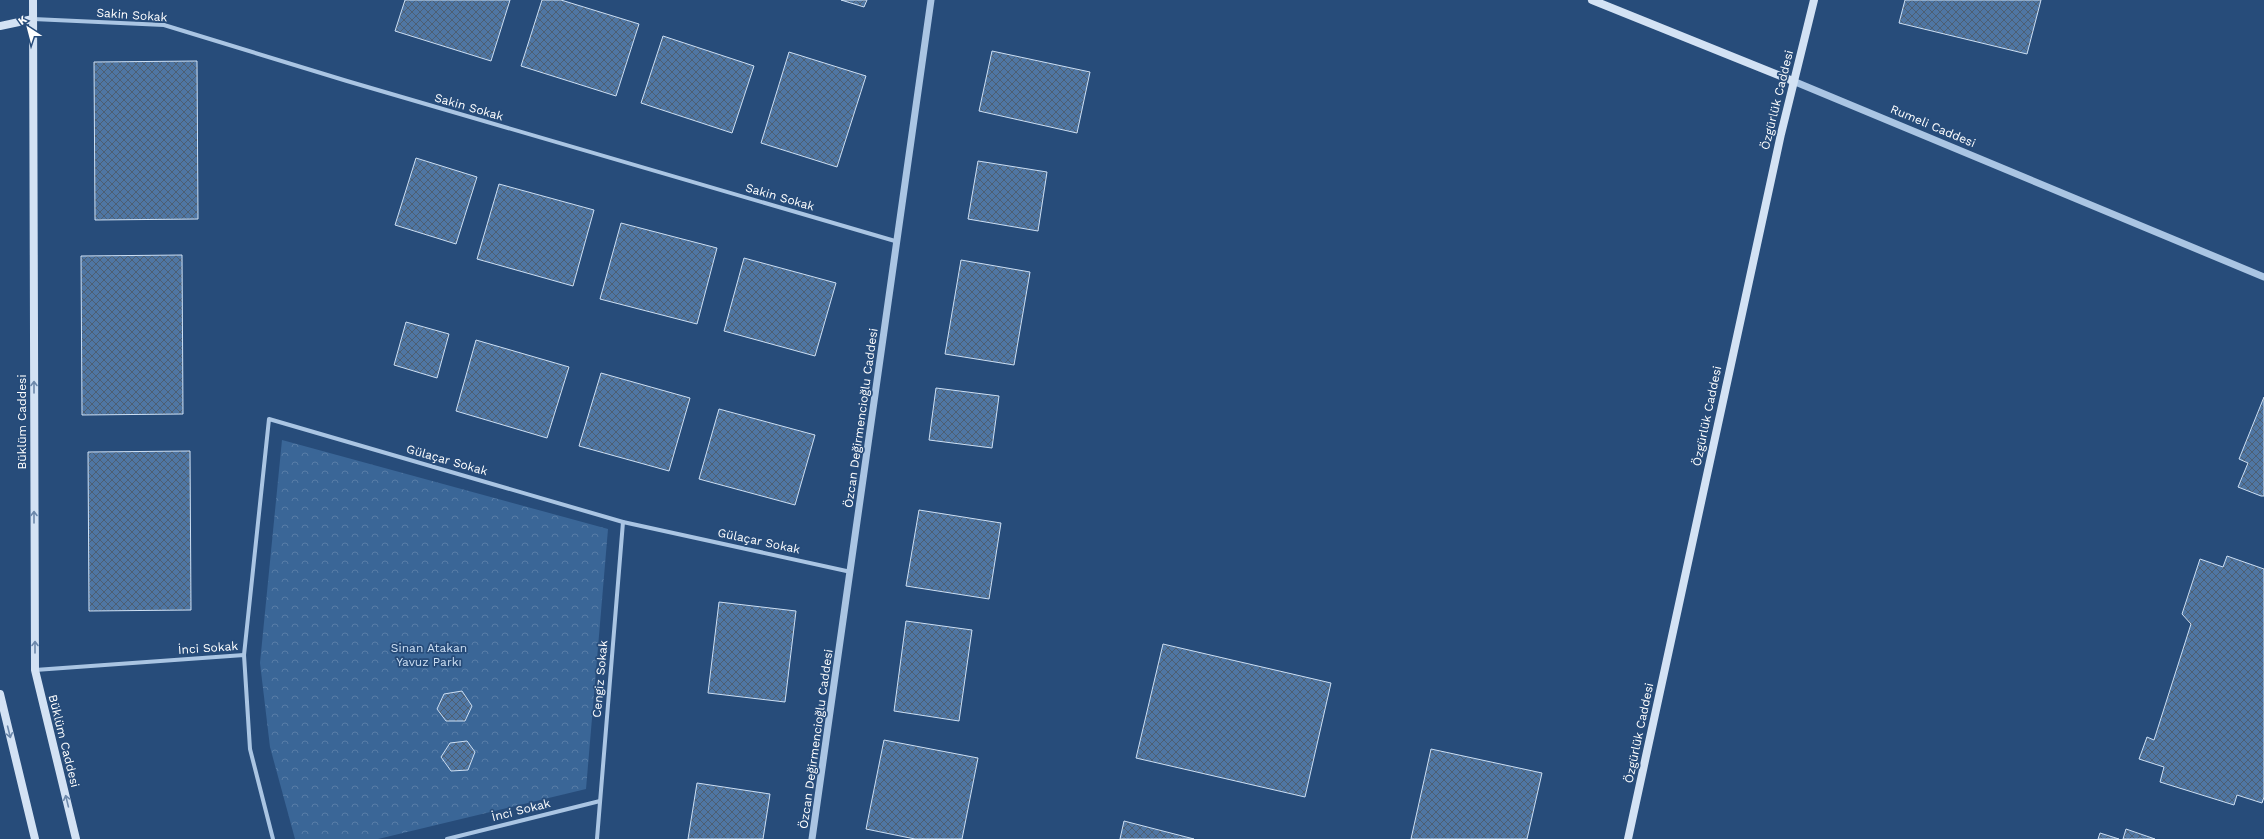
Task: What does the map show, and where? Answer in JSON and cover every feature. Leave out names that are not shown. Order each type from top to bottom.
[{"type":"main road","name":"Büklüm Caddesi","points":[[33,0],[35,670],[76,839]]},
{"type":"main road","name":"Rumeli Caddesi","points":[[1592,0],[1793,81]]},
{"type":"main road","name":"Özgürlük Caddesi","points":[[1628,839],[1793,81],[1814,0]]},
{"type":"main road","points":[[0,26],[33,19]]},
{"type":"main road","points":[[0,694],[35,839]]},
{"type":"street","name":"Özcan Değirmencioğlu Caddesi","points":[[812,839],[851,572],[895,241],[931,0]]},
{"type":"street","name":"Sakin Sokak","points":[[33,19],[164,25],[347,82],[895,241]]},
{"type":"street","name":"Rumeli Caddesi","points":[[1793,81],[2264,277]]},
{"type":"street","name":"Gülaçar Sokak","points":[[244,655],[269,418],[623,522],[851,572]]},
{"type":"street","name":"Cengiz Sokak","points":[[597,839],[623,522]]},
{"type":"street","name":"İnci Sokak","points":[[35,670],[244,655],[250,749],[273,839]]},
{"type":"street","name":"İnci Sokak","points":[[447,839],[600,801]]},
{"type":"green space","name":"Sinan Atakan Yavuz Parkı","points":[[282,440],[608,529],[586,789],[378,839],[295,839],[270,747],[260,663]]},
{"type":"building","points":[[405,0],[510,0],[491,61],[395,31]]},
{"type":"building","points":[[542,0],[561,0],[639,24],[616,96],[521,66]]},
{"type":"building","points":[[841,0],[867,0],[864,7]]},
{"type":"building","points":[[1905,0],[2041,0],[2027,54],[1899,23]]},
{"type":"building","points":[[663,36],[754,66],[732,133],[641,103]]},
{"type":"building","points":[[992,51],[1090,72],[1077,133],[979,111]]},
{"type":"building","points":[[789,52],[866,76],[837,167],[761,143]]},
{"type":"building","points":[[197,61],[198,219],[95,220],[94,62]]},
{"type":"building","points":[[416,158],[477,177],[456,244],[395,225]]},
{"type":"building","points":[[978,161],[1047,172],[1038,231],[968,219]]},
{"type":"building","points":[[499,184],[594,210],[573,286],[477,259]]},
{"type":"building","points":[[621,223],[717,248],[697,324],[600,299]]},
{"type":"building","points":[[182,255],[183,414],[82,415],[81,256]]},
{"type":"building","points":[[744,258],[836,283],[815,356],[724,331]]},
{"type":"building","points":[[961,260],[1030,272],[1014,365],[945,354]]},
{"type":"building","points":[[406,322],[449,334],[437,378],[394,365]]},
{"type":"building","points":[[476,340],[569,367],[547,438],[456,411]]},
{"type":"building","points":[[601,373],[690,398],[669,471],[579,446]]},
{"type":"building","points":[[936,388],[999,396],[992,448],[929,440]]},
{"type":"building","points":[[2264,397],[2264,496],[2261,496],[2238,487],[2248,463],[2239,459]]},
{"type":"building","points":[[719,409],[815,435],[795,505],[699,479]]},
{"type":"building","points":[[190,451],[191,610],[89,611],[88,452]]},
{"type":"building","points":[[919,510],[1001,523],[989,599],[906,586]]},
{"type":"building","points":[[2227,556],[2264,569],[2264,797],[2262,803],[2237,795],[2234,805],[2160,782],[2164,767],[2139,759],[2147,737],[2154,740],[2191,624],[2182,614],[2200,559],[2223,567]]},
{"type":"building","points":[[719,602],[796,611],[785,702],[708,693]]},
{"type":"building","points":[[906,621],[972,630],[959,721],[894,711]]},
{"type":"building","points":[[1163,644],[1331,683],[1305,797],[1136,758]]},
{"type":"building","points":[[462,691],[472,706],[465,721],[446,721],[437,709],[444,694]]},
{"type":"building","points":[[884,740],[978,758],[962,839],[915,839],[866,829]]},
{"type":"building","points":[[467,741],[475,752],[468,770],[451,771],[441,757],[450,743]]},
{"type":"building","points":[[1431,749],[1542,773],[1527,839],[1411,839]]},
{"type":"building","points":[[697,783],[770,794],[763,839],[688,839]]},
{"type":"building","points":[[1124,821],[1194,839],[1120,839]]},
{"type":"building","points":[[2126,829],[2155,839],[2123,839]]},
{"type":"building","points":[[2100,833],[2119,839],[2098,839]]}]
